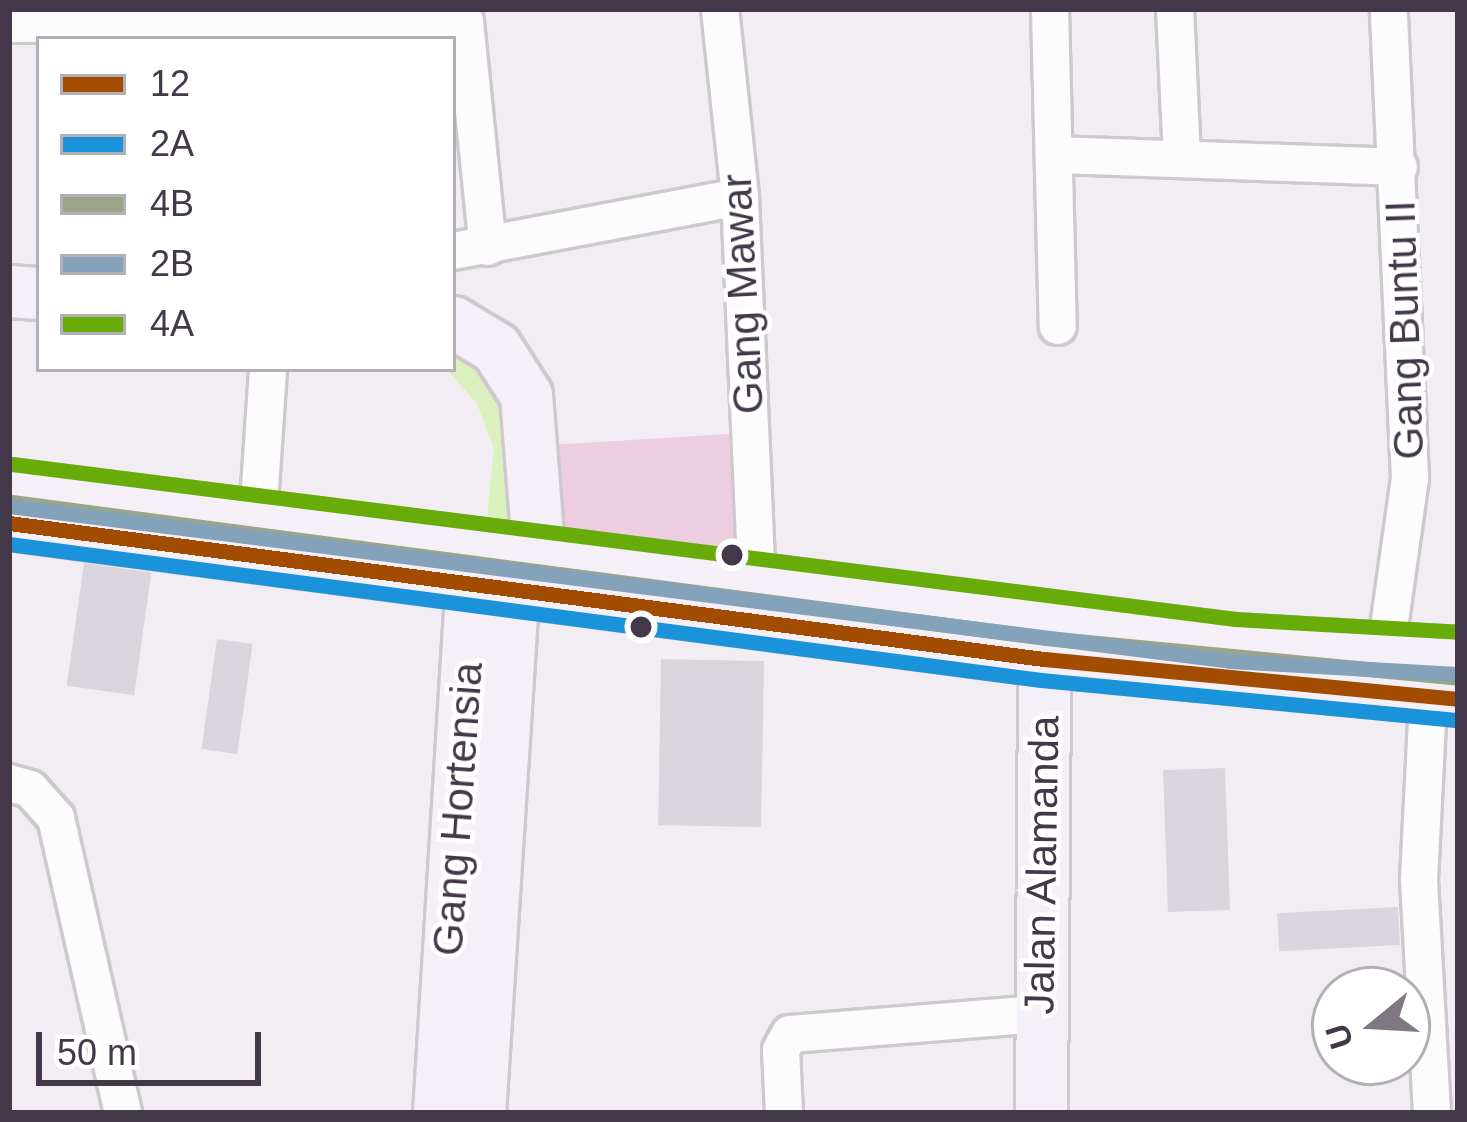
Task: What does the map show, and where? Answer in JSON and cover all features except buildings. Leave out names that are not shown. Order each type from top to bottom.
[{"type":"main road","points":[[456,324],[496,348],[526,395],[504,559]]},
{"type":"main road","points":[[9,485],[258,517],[504,559],[1443,700]]},
{"type":"main road","points":[[9,523],[757,580],[1046,637],[1458,653]]},
{"type":"main road","name":"Gang Hortensia","points":[[439,1113],[504,559]]},
{"type":"main road","name":"Gang Hortensia","points":[[479,1113],[504,559]]},
{"type":"main road","name":"Jalan Alamanda","points":[[1041,1113],[1046,637]]},
{"type":"street","name":"Gang Mawar","points":[[720,9],[740,197],[757,580]]},
{"type":"street","points":[[1050,9],[1058,326]]},
{"type":"street","points":[[1175,9],[1182,159]]},
{"type":"street","name":"Gang Buntu II","points":[[1386,649],[1390,569],[1410,478],[1389,9]]},
{"type":"street","points":[[9,24],[254,27],[465,22],[471,249],[740,197]]},
{"type":"street","points":[[1056,155],[1399,167]]},
{"type":"street","points":[[258,517],[268,372]]},
{"type":"street","points":[[1432,1113],[1419,880],[1443,700]]},
{"type":"street","points":[[9,783],[30,789],[56,818],[123,1113]]},
{"type":"street","points":[[784,1113],[782,1050],[790,1034],[1040,1014]]},
{"type":"shaded area","points":[[745,433],[749,552],[523,529],[534,446]]},
{"type":"waterway","points":[[456,354],[491,395],[510,445],[499,566]]},
{"type":"transit line","name":"4A","points":[[12,464],[1235,619],[1458,632]]},
{"type":"transit line","name":"4B","points":[[12,502],[1046,638],[1458,678]]},
{"type":"transit line","name":"2B","points":[[9,506],[1230,661],[1457,674]]},
{"type":"transit line","name":"12","points":[[9,523],[1044,659],[1458,699]]},
{"type":"transit line","name":"2A","points":[[9,544],[1041,680],[1456,720]]}]
